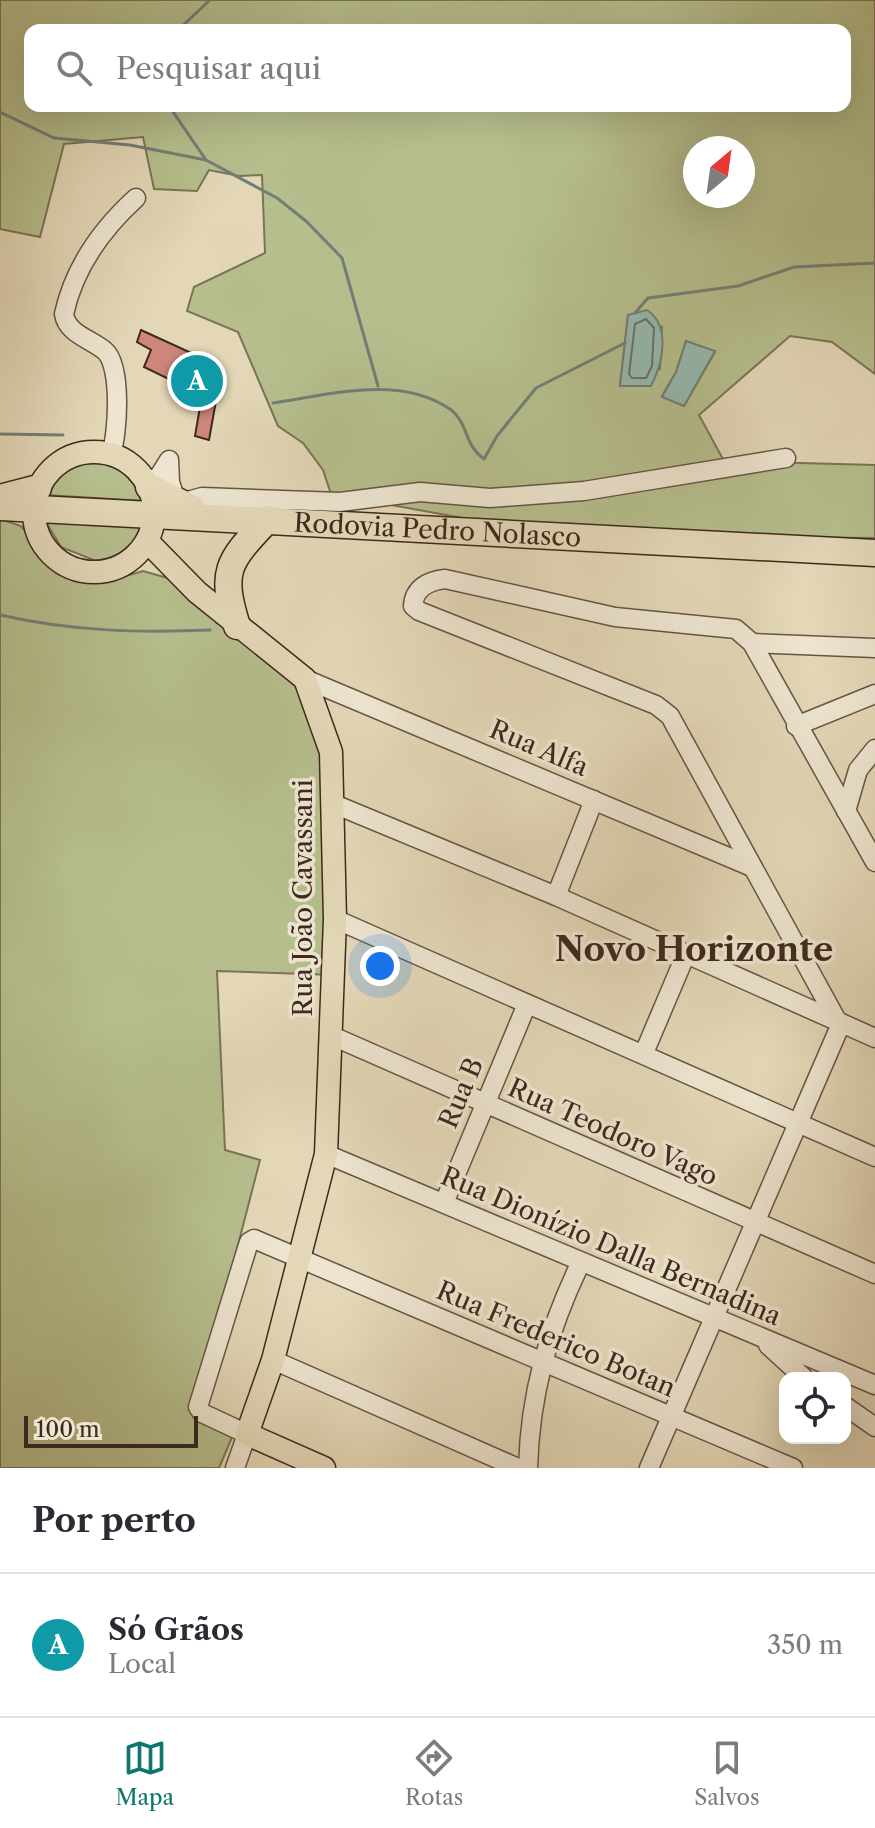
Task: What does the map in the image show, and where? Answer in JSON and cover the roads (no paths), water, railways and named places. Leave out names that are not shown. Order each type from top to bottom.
[{"type":"highway","points":[[148,485],[158,522]]},
{"type":"highway","points":[[0,498],[36,509]]},
{"type":"highway","name":"Rodovia Pedro Nolasco","points":[[0,507],[158,522],[213,516],[875,553]]},
{"type":"highway","points":[[0,515],[36,509]]},
{"type":"highway","points":[[237,626],[227,596],[230,567],[237,554],[268,519]]},
{"type":"main road","points":[[148,485],[129,463],[111,454],[85,452],[56,464],[36,509],[51,554],[77,570],[107,571],[128,562],[158,522],[197,592]]},
{"type":"main road","points":[[128,562],[162,572],[197,592]]},
{"type":"main road","name":"Rua João Cavassani","points":[[197,592],[305,679],[327,733],[334,804],[335,919],[326,1154],[273,1360],[247,1434]]},
{"type":"main road","points":[[247,1434],[324,1468]]},
{"type":"street","points":[[111,454],[116,431],[112,360],[104,349],[68,325],[64,314],[93,245],[107,225],[136,198]]},
{"type":"street","points":[[158,522],[202,497],[340,502],[420,492],[490,498],[584,491],[786,458]]},
{"type":"street","points":[[840,1026],[665,711],[419,611],[413,606],[417,592],[426,583],[445,579],[604,615],[736,629],[752,643],[875,862]]},
{"type":"street","points":[[752,643],[875,648]]},
{"type":"street","name":"Rua Alfa","points":[[305,679],[752,867]]},
{"type":"street","points":[[796,726],[875,694]]},
{"type":"street","points":[[846,811],[858,770],[875,749]]},
{"type":"street","points":[[556,896],[594,800]]},
{"type":"street","points":[[334,804],[556,896],[840,1026],[875,1038]]},
{"type":"street","points":[[335,919],[875,1157]]},
{"type":"street","points":[[644,1053],[686,954]]},
{"type":"street","name":"Rua B","points":[[444,1203],[527,1004]]},
{"type":"street","points":[[649,1468],[711,1317],[757,1223],[840,1026]]},
{"type":"street","name":"Rua Teodoro Vago","points":[[330,1035],[875,1274]]},
{"type":"street","name":"Rua Dionízio Dalla Bernadina","points":[[326,1154],[580,1264],[875,1385]]},
{"type":"street","points":[[247,1434],[202,1413],[198,1407],[249,1242],[254,1239],[299,1257]]},
{"type":"street","name":"Rua Frederico Botan","points":[[299,1257],[793,1468]]},
{"type":"street","points":[[528,1468],[531,1410],[541,1362],[557,1314],[580,1264]]},
{"type":"street","points":[[763,1339],[798,1372]]},
{"type":"street","points":[[273,1360],[518,1468]]},
{"type":"street","points":[[851,1410],[875,1427]]},
{"type":"street","name":"Rua João Cavassani","points":[[235,1468],[247,1434]]},
{"type":"water","points":[[647,310],[655,317],[662,335],[661,356],[655,377],[651,386],[620,386],[628,315]]},
{"type":"water","points":[[686,341],[715,351],[684,406],[662,397],[676,372]]},
{"type":"waterway","points":[[184,24],[210,0]]},
{"type":"waterway","points":[[0,112],[54,138],[130,145],[206,160],[277,198],[306,221],[342,258],[378,386]]},
{"type":"waterway","points":[[173,112],[206,160]]},
{"type":"waterway","points":[[635,313],[648,298],[738,286],[794,267],[875,263]]},
{"type":"waterway","points":[[273,403],[363,390],[408,392],[430,398],[450,409],[460,421],[472,447],[484,459],[497,436],[536,388],[625,343]]},
{"type":"waterway","points":[[0,434],[63,435]]},
{"type":"waterway","points":[[0,615],[52,625],[104,630],[210,630]]},
{"type":"place","name":"Só Grãos","points":[[197,381]]},
{"type":"district","name":"Novo Horizonte","points":[[694,949]]}]
